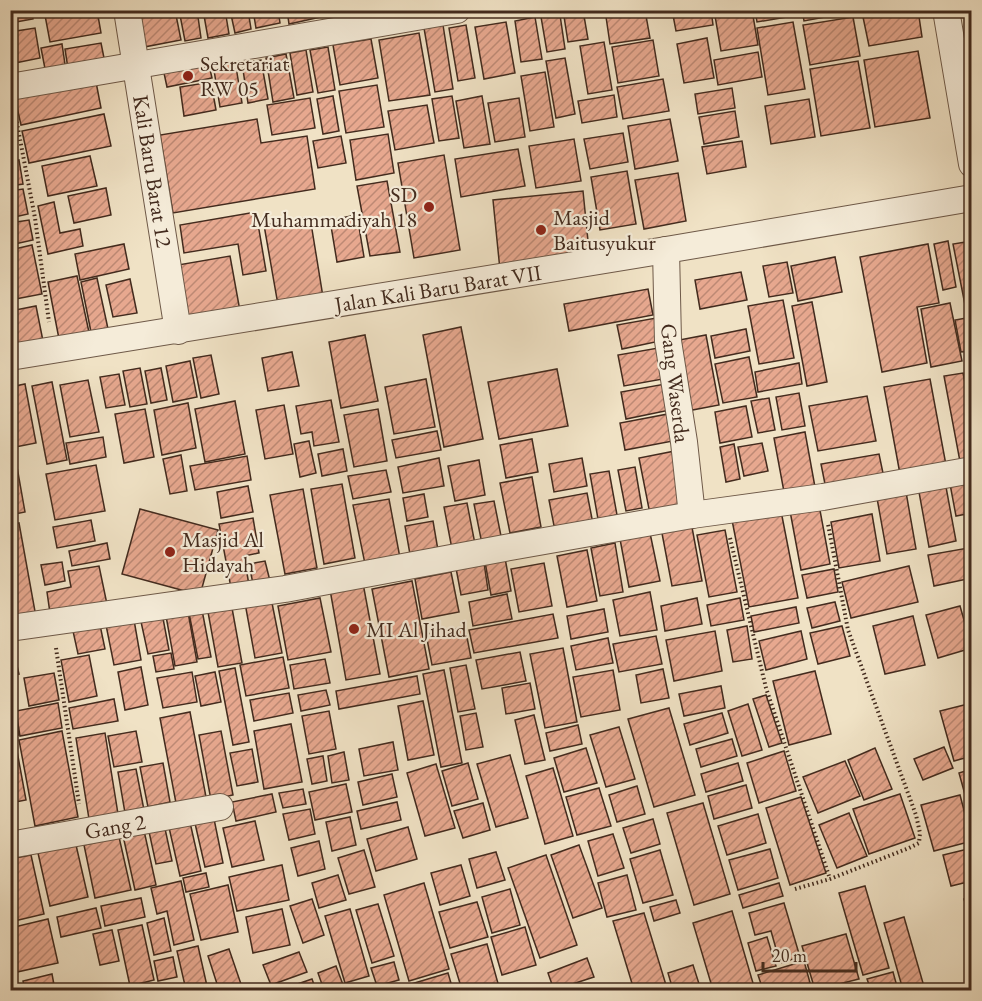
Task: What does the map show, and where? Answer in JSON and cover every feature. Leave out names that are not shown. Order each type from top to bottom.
[{"type":"street","name":"Kali Baru Barat 12","points":[[127,10],[178,331]]},
{"type":"street","points":[[13,98],[136,66],[457,10]]},
{"type":"street","points":[[946,10],[972,164]]},
{"type":"street","name":"Jalan Kali Baru Barat VII","points":[[10,357],[972,198]]},
{"type":"street","name":"Gang Waserda","points":[[666,250],[668,341],[684,442],[692,515]]},
{"type":"street","points":[[10,628],[285,589],[692,515],[823,497],[972,470]]},
{"type":"street","name":"Gang 2","points":[[10,845],[220,807]]},
{"type":"path","points":[[13,98],[35,218],[53,350]]},
{"type":"path","points":[[795,890],[830,879],[919,843],[920,833],[916,815],[848,630],[823,497]]},
{"type":"path","points":[[724,511],[766,688],[830,879]]},
{"type":"path","points":[[52,621],[83,831]]},
{"type":"building","points":[[10,10],[32,10],[33,19],[10,23]]},
{"type":"building","points":[[44,10],[97,10],[101,33],[50,42]]},
{"type":"building","points":[[137,10],[175,10],[181,40],[144,47]]},
{"type":"building","points":[[179,10],[197,10],[201,38],[185,41]]},
{"type":"building","points":[[203,10],[225,10],[229,34],[208,38]]},
{"type":"building","points":[[230,10],[248,10],[251,29],[235,33]]},
{"type":"building","points":[[253,10],[278,10],[280,23],[256,28]]},
{"type":"building","points":[[287,10],[320,10],[321,17],[289,24]]},
{"type":"building","points":[[563,10],[583,10],[588,39],[568,42]]},
{"type":"building","points":[[605,10],[645,10],[650,38],[610,44]]},
{"type":"building","points":[[672,10],[711,10],[713,25],[676,31]]},
{"type":"building","points":[[714,10],[752,10],[758,45],[721,51]]},
{"type":"building","points":[[755,10],[798,10],[799,15],[757,22]]},
{"type":"building","points":[[802,10],[853,10],[853,12],[804,21]]},
{"type":"building","points":[[918,10],[922,37],[869,46],[863,17]]},
{"type":"building","points":[[560,15],[565,49],[547,52],[541,17]]},
{"type":"building","points":[[535,17],[542,59],[521,62],[515,21]]},
{"type":"building","points":[[853,17],[860,56],[810,65],[803,25]]},
{"type":"building","points":[[506,22],[515,73],[484,79],[475,27]]},
{"type":"building","points":[[793,22],[805,89],[768,95],[757,28]]},
{"type":"building","points":[[443,25],[453,89],[435,92],[424,28]]},
{"type":"building","points":[[466,25],[475,78],[458,81],[449,28]]},
{"type":"building","points":[[35,28],[40,58],[10,64],[10,32]]},
{"type":"building","points":[[419,33],[430,95],[389,101],[379,40]]},
{"type":"building","points":[[707,38],[714,78],[684,83],[677,44]]},
{"type":"building","points":[[371,39],[378,78],[340,85],[333,45]]},
{"type":"building","points":[[653,40],[659,76],[618,83],[612,47]]},
{"type":"building","points":[[604,42],[612,90],[588,94],[580,46]]},
{"type":"building","points":[[101,43],[106,68],[69,75],[65,49]]},
{"type":"building","points":[[62,44],[66,71],[46,74],[41,48]]},
{"type":"building","points":[[328,47],[335,90],[318,93],[310,50]]},
{"type":"building","points":[[306,50],[313,92],[297,95],[290,53]]},
{"type":"building","points":[[918,51],[930,118],[875,127],[864,60]]},
{"type":"building","points":[[758,52],[762,77],[718,85],[714,60]]},
{"type":"building","points":[[286,54],[294,98],[273,102],[266,58]]},
{"type":"building","points":[[565,58],[575,114],[556,118],[546,61]]},
{"type":"building","points":[[261,60],[268,99],[248,103],[242,63]]},
{"type":"building","points":[[235,61],[242,103],[220,107],[213,64]]},
{"type":"building","points":[[858,61],[870,128],[821,136],[810,69]]},
{"type":"building","name":"Sekretariat RW 05","points":[[209,65],[212,78],[167,87],[164,73]]},
{"type":"building","points":[[545,72],[554,127],[530,131],[521,76]]},
{"type":"building","points":[[663,79],[669,111],[623,119],[617,87]]},
{"type":"building","points":[[96,82],[101,108],[21,125],[15,98]]},
{"type":"building","points":[[211,82],[216,110],[184,116],[180,87]]},
{"type":"building","points":[[377,85],[384,127],[346,133],[339,91]]},
{"type":"building","points":[[732,88],[735,108],[698,114],[695,94]]},
{"type":"building","points":[[614,95],[617,117],[582,123],[578,101]]},
{"type":"building","points":[[333,96],[339,131],[323,134],[317,99]]},
{"type":"building","points":[[452,96],[459,138],[439,141],[432,99]]},
{"type":"building","points":[[482,96],[490,144],[464,148],[456,101]]},
{"type":"building","points":[[310,98],[315,128],[272,135],[267,105]]},
{"type":"building","points":[[519,98],[525,137],[495,142],[488,103]]},
{"type":"building","points":[[809,99],[815,137],[771,144],[765,106]]},
{"type":"building","points":[[427,105],[434,143],[395,150],[388,111]]},
{"type":"building","points":[[735,111],[739,137],[704,144],[699,117]]},
{"type":"building","points":[[104,114],[111,146],[29,163],[22,131]]},
{"type":"building","points":[[257,119],[261,143],[307,136],[315,189],[173,213],[160,135]]},
{"type":"building","points":[[670,119],[678,161],[635,169],[628,126]]},
{"type":"building","points":[[623,133],[628,162],[590,169],[584,139]]},
{"type":"building","points":[[388,134],[394,173],[356,180],[350,140]]},
{"type":"building","points":[[341,136],[346,163],[318,168],[313,141]]},
{"type":"building","points":[[574,139],[581,181],[536,188],[529,146]]},
{"type":"building","points":[[742,141],[746,167],[707,174],[702,147]]},
{"type":"building","name":"SD Muhammadiyah 18","points":[[518,149],[525,186],[461,197],[455,159]]},
{"type":"building","name":"SD Muhammadiyah 18","points":[[444,155],[460,250],[414,258],[398,163]]},
{"type":"building","points":[[90,156],[97,186],[48,196],[42,166]]},
{"type":"building","points":[[19,160],[23,184],[10,186],[10,162]]},
{"type":"building","points":[[627,171],[636,224],[600,230],[591,177]]},
{"type":"building","points":[[678,173],[686,221],[644,229],[635,180]]},
{"type":"building","points":[[387,181],[400,252],[370,256],[357,186]]},
{"type":"building","points":[[106,188],[111,215],[74,223],[68,196]]},
{"type":"building","points":[[23,189],[28,214],[10,218],[10,191]]},
{"type":"building","name":"Masjid Baitusyukur","points":[[583,191],[590,261],[500,270],[493,200]]},
{"type":"building","points":[[54,202],[60,233],[80,229],[83,246],[48,254],[38,206]]},
{"type":"building","points":[[256,212],[266,271],[243,275],[238,244],[184,253],[180,225]]},
{"type":"building","points":[[357,215],[364,257],[337,262],[330,220]]},
{"type":"building","points":[[310,217],[323,297],[278,305],[264,225]]},
{"type":"building","points":[[29,220],[33,240],[10,245],[10,223]]},
{"type":"building","points":[[948,241],[956,287],[943,290],[934,244]]},
{"type":"building","points":[[972,241],[972,308],[966,310],[953,244]]},
{"type":"building","points":[[124,244],[129,269],[80,280],[75,254]]},
{"type":"building","points":[[928,244],[939,303],[917,307],[927,363],[882,372],[860,257]]},
{"type":"building","points":[[32,245],[42,294],[10,300],[10,250]]},
{"type":"building","points":[[230,256],[240,311],[182,321],[172,266]]},
{"type":"building","points":[[835,257],[842,292],[798,301],[791,266]]},
{"type":"building","points":[[787,262],[793,293],[769,297],[763,266]]},
{"type":"building","points":[[741,272],[747,300],[700,309],[695,280]]},
{"type":"building","points":[[77,276],[90,337],[60,344],[48,282]]},
{"type":"building","points":[[97,278],[110,338],[93,342],[81,282]]},
{"type":"building","points":[[130,279],[137,313],[113,317],[106,285]]},
{"type":"building","points":[[648,289],[653,315],[569,331],[564,304]]},
{"type":"building","points":[[783,300],[794,358],[759,364],[748,306]]},
{"type":"building","points":[[812,302],[827,382],[807,386],[792,306]]},
{"type":"building","points":[[950,303],[962,361],[931,367],[921,309]]},
{"type":"building","points":[[36,306],[43,341],[10,347],[10,311]]},
{"type":"building","points":[[972,317],[972,351],[961,352],[955,320]]},
{"type":"building","points":[[656,318],[660,341],[622,349],[617,325]]},
{"type":"building","points":[[461,327],[483,439],[444,447],[423,335]]},
{"type":"building","points":[[746,329],[750,351],[715,358],[711,336]]},
{"type":"building","points":[[365,335],[378,401],[341,408],[329,342]]},
{"type":"building","points":[[706,335],[719,405],[687,411],[674,341]]},
{"type":"building","points":[[658,348],[663,379],[624,386],[618,355]]},
{"type":"building","points":[[292,352],[299,386],[268,391],[262,358]]},
{"type":"building","points":[[211,355],[219,394],[201,398],[193,358]]},
{"type":"building","points":[[749,357],[757,397],[723,403],[715,364]]},
{"type":"building","points":[[190,361],[197,397],[173,402],[166,366]]},
{"type":"building","points":[[799,363],[802,384],[758,392],[755,372]]},
{"type":"building","points":[[140,368],[147,404],[130,407],[123,371]]},
{"type":"building","points":[[161,368],[167,400],[151,403],[145,371]]},
{"type":"building","points":[[557,369],[568,426],[499,439],[488,382]]},
{"type":"building","points":[[963,373],[972,417],[972,465],[961,467],[944,376]]},
{"type":"building","points":[[119,374],[125,405],[106,408],[100,377]]},
{"type":"building","points":[[426,379],[435,427],[394,434],[385,387]]},
{"type":"building","points":[[930,379],[946,465],[900,474],[884,387]]},
{"type":"building","points":[[88,380],[99,432],[70,437],[60,385]]},
{"type":"building","points":[[52,382],[67,460],[47,464],[32,386]]},
{"type":"building","points":[[25,384],[36,443],[10,448],[10,387]]},
{"type":"building","points":[[665,384],[670,410],[626,419],[621,392]]},
{"type":"building","points":[[799,393],[805,426],[782,430],[776,397]]},
{"type":"building","points":[[867,396],[876,441],[818,451],[809,406]]},
{"type":"building","points":[[769,398],[775,430],[758,433],[751,401]]},
{"type":"building","points":[[331,400],[339,442],[314,446],[312,432],[301,434],[296,406]]},
{"type":"building","points":[[235,401],[245,454],[205,462],[195,409]]},
{"type":"building","points":[[188,403],[196,448],[162,455],[154,410]]},
{"type":"building","points":[[284,405],[293,454],[265,459],[256,410]]},
{"type":"building","points":[[746,406],[752,437],[720,443],[715,412]]},
{"type":"building","points":[[145,409],[154,457],[124,463],[115,414]]},
{"type":"building","points":[[378,409],[387,461],[354,467],[344,415]]},
{"type":"building","points":[[668,414],[673,441],[625,450],[620,423]]},
{"type":"building","points":[[437,431],[441,450],[396,458],[392,440]]},
{"type":"building","points":[[805,432],[815,487],[784,492],[774,438]]},
{"type":"building","points":[[103,437],[106,457],[70,464],[66,443]]},
{"type":"building","points":[[532,439],[538,472],[506,478],[500,445]]},
{"type":"building","points":[[309,441],[316,473],[300,477],[294,444]]},
{"type":"building","points":[[762,443],[768,471],[744,476],[738,447]]},
{"type":"building","points":[[734,444],[740,479],[726,482],[720,447]]},
{"type":"building","points":[[343,449],[347,471],[322,476],[318,454]]},
{"type":"building","points":[[14,450],[25,512],[10,515],[10,451]]},
{"type":"building","points":[[675,451],[686,507],[650,514],[639,458]]},
{"type":"building","points":[[879,454],[884,478],[826,489],[821,464]]},
{"type":"building","points":[[181,455],[187,491],[170,494],[163,459]]},
{"type":"building","points":[[247,456],[251,480],[195,490],[190,466]]},
{"type":"building","points":[[439,458],[444,486],[403,493],[398,467]]},
{"type":"building","points":[[582,458],[587,486],[554,492],[549,464]]},
{"type":"building","points":[[479,460],[485,495],[455,501],[448,466]]},
{"type":"building","points":[[96,465],[105,511],[55,520],[46,474]]},
{"type":"building","points":[[635,467],[642,508],[626,511],[618,470]]},
{"type":"building","points":[[386,470],[391,492],[353,499],[348,476]]},
{"type":"building","points":[[609,471],[617,515],[598,519],[590,474]]},
{"type":"building","points":[[532,477],[541,527],[510,533],[500,483]]},
{"type":"building","points":[[972,480],[972,513],[956,516],[950,484]]},
{"type":"building","points":[[342,484],[355,558],[324,564],[311,489]]},
{"type":"building","points":[[248,486],[253,512],[221,518],[217,492]]},
{"type":"building","points":[[946,487],[956,541],[929,547],[919,492]]},
{"type":"building","points":[[303,489],[317,568],[285,574],[270,495]]},
{"type":"building","points":[[906,492],[916,549],[887,554],[877,498]]},
{"type":"building","points":[[587,493],[594,529],[556,536],[549,500]]},
{"type":"building","points":[[424,494],[428,517],[407,521],[403,498]]},
{"type":"building","points":[[389,499],[400,558],[365,564],[353,505]]},
{"type":"building","points":[[494,501],[502,541],[482,544],[474,504]]},
{"type":"building","points":[[467,503],[475,544],[452,549],[444,507]]},
{"type":"building","points":[[819,505],[830,564],[801,570],[790,511]]},
{"type":"building","name":"Masjid Al Hidayah","points":[[140,509],[218,530],[200,595],[122,574]]},
{"type":"building","points":[[781,511],[798,598],[749,607],[732,520]]},
{"type":"building","points":[[872,514],[880,561],[839,568],[831,522]]},
{"type":"building","points":[[253,518],[259,553],[244,556],[249,585],[231,588],[219,524]]},
{"type":"building","points":[[91,520],[95,541],[57,548],[53,527]]},
{"type":"building","points":[[433,521],[439,556],[411,560],[405,526]]},
{"type":"building","points":[[691,522],[702,581],[672,586],[661,528]]},
{"type":"building","points":[[19,523],[36,617],[10,622],[10,525]]},
{"type":"building","points":[[725,530],[737,592],[709,597],[697,535]]},
{"type":"building","points":[[650,533],[660,581],[629,587],[620,539]]},
{"type":"building","points":[[107,543],[110,559],[72,566],[69,551]]},
{"type":"building","points":[[615,543],[623,592],[600,596],[591,548]]},
{"type":"building","points":[[968,548],[972,578],[934,586],[928,555]]},
{"type":"building","points":[[587,550],[597,601],[567,607],[557,556]]},
{"type":"building","points":[[505,558],[511,591],[491,595],[485,562]]},
{"type":"building","points":[[265,561],[270,581],[253,584],[249,564]]},
{"type":"building","points":[[62,562],[65,581],[45,585],[41,565]]},
{"type":"building","points":[[484,563],[488,590],[461,595],[456,568]]},
{"type":"building","points":[[544,563],[552,606],[519,612],[511,569]]},
{"type":"building","points":[[99,566],[108,609],[51,620],[47,592],[71,587],[68,571]]},
{"type":"building","points":[[909,566],[918,602],[851,618],[842,582]]},
{"type":"building","points":[[834,569],[838,592],[807,598],[802,575]]},
{"type":"building","points":[[451,572],[459,612],[422,619],[415,579]]},
{"type":"building","name":"MI Al Jihad","points":[[362,578],[380,674],[346,680],[329,584]]},
{"type":"building","points":[[412,581],[429,669],[389,677],[372,589]]},
{"type":"building","points":[[650,592],[657,630],[620,636],[613,600]]},
{"type":"building","points":[[507,594],[512,619],[473,626],[469,602]]},
{"type":"building","points":[[271,598],[282,653],[255,658],[245,603]]},
{"type":"building","points":[[320,598],[331,652],[288,660],[278,606]]},
{"type":"building","points":[[697,598],[702,624],[665,631],[661,606]]},
{"type":"building","points":[[740,598],[744,620],[711,626],[707,605]]},
{"type":"building","points":[[835,602],[840,621],[812,628],[807,608]]},
{"type":"building","points":[[960,606],[972,648],[938,658],[926,615]]},
{"type":"building","points":[[796,607],[799,623],[754,632],[751,616]]},
{"type":"building","points":[[232,608],[242,663],[218,667],[208,612]]},
{"type":"building","points":[[604,609],[608,632],[571,639],[567,616]]},
{"type":"building","points":[[202,610],[211,657],[198,659],[189,613]]},
{"type":"building","points":[[188,612],[197,662],[175,666],[166,616]]},
{"type":"building","points":[[162,613],[169,650],[148,654],[140,617]]},
{"type":"building","points":[[553,614],[558,638],[474,653],[469,630]]},
{"type":"building","points":[[913,616],[925,665],[885,674],[873,626]]},
{"type":"building","points":[[134,620],[141,660],[114,665],[106,625]]},
{"type":"building","points":[[100,625],[105,649],[78,654],[73,631]]},
{"type":"building","points":[[747,626],[752,659],[733,662],[727,630]]},
{"type":"building","points":[[842,626],[850,656],[818,664],[810,633]]},
{"type":"building","points":[[465,627],[471,658],[432,665],[426,634]]},
{"type":"building","points":[[715,631],[722,671],[674,681],[666,640]]},
{"type":"building","points":[[801,631],[807,659],[766,670],[759,641]]},
{"type":"building","points":[[10,636],[19,674],[10,675]]},
{"type":"building","points":[[656,636],[662,664],[619,672],[613,644]]},
{"type":"building","points":[[608,638],[613,663],[576,670],[571,646]]},
{"type":"building","points":[[563,648],[577,722],[545,728],[530,654]]},
{"type":"building","points":[[520,652],[526,681],[482,689],[476,660]]},
{"type":"building","points":[[171,653],[174,669],[156,672],[153,656]]},
{"type":"building","points":[[89,655],[97,696],[69,702],[61,660]]},
{"type":"building","points":[[283,657],[289,688],[246,696],[240,665]]},
{"type":"building","points":[[325,659],[330,683],[294,689],[290,665]]},
{"type":"building","points":[[466,665],[475,709],[458,712],[450,668]]},
{"type":"building","points":[[141,667],[148,705],[125,710],[118,672]]},
{"type":"building","points":[[235,668],[249,742],[233,745],[219,671]]},
{"type":"building","points":[[663,669],[669,698],[641,703],[636,675]]},
{"type":"building","points":[[444,670],[462,763],[441,767],[423,674]]},
{"type":"building","points":[[613,670],[620,710],[581,717],[573,677]]},
{"type":"building","points":[[815,671],[831,734],[789,745],[773,681]]},
{"type":"building","points":[[192,672],[197,702],[163,708],[157,678]]},
{"type":"building","points":[[215,672],[221,702],[201,706],[195,676]]},
{"type":"building","points":[[54,673],[59,700],[29,706],[24,678]]},
{"type":"building","points":[[417,676],[420,694],[339,709],[336,691]]},
{"type":"building","points":[[530,683],[535,709],[506,714],[502,688]]},
{"type":"building","points":[[721,686],[725,708],[684,716],[679,694]]},
{"type":"building","points":[[326,690],[330,705],[301,711],[298,695]]},
{"type":"building","points":[[289,693],[293,713],[254,721],[250,700]]},
{"type":"building","points":[[766,695],[782,743],[769,747],[753,699]]},
{"type":"building","points":[[114,699],[118,721],[73,729],[69,708]]},
{"type":"building","points":[[423,701],[434,755],[408,760],[398,706]]},
{"type":"building","points":[[58,703],[62,728],[20,736],[16,711]]},
{"type":"building","points":[[972,703],[972,756],[954,761],[940,711]]},
{"type":"building","points":[[748,704],[762,750],[742,756],[728,711]]},
{"type":"building","points":[[669,708],[695,795],[654,807],[628,719]]},
{"type":"building","points":[[329,711],[336,749],[309,754],[302,716]]},
{"type":"building","points":[[190,712],[206,797],[176,803],[160,718]]},
{"type":"building","points":[[476,713],[483,747],[466,750],[460,716]]},
{"type":"building","points":[[722,713],[728,733],[690,745],[684,724]]},
{"type":"building","points":[[15,714],[19,735],[10,737],[10,715]]},
{"type":"building","points":[[534,715],[545,760],[525,764],[515,720]]},
{"type":"building","points":[[291,724],[302,782],[264,789],[254,731]]},
{"type":"building","points":[[578,725],[582,744],[550,751],[546,733]]},
{"type":"building","points":[[619,727],[635,779],[606,787],[590,735]]},
{"type":"building","points":[[62,731],[78,817],[35,826],[19,740]]},
{"type":"building","points":[[136,731],[142,762],[114,767],[108,736]]},
{"type":"building","points":[[221,731],[233,795],[211,800],[199,735]]},
{"type":"building","points":[[105,733],[118,814],[89,819],[76,738]]},
{"type":"building","points":[[732,739],[737,756],[701,767],[696,749]]},
{"type":"building","points":[[15,740],[26,800],[10,803],[10,741]]},
{"type":"building","points":[[393,742],[398,770],[364,776],[359,749]]},
{"type":"building","points":[[944,747],[953,768],[923,780],[914,759]]},
{"type":"building","points":[[586,748],[597,783],[564,792],[554,758]]},
{"type":"building","points":[[875,748],[892,789],[864,800],[848,760]]},
{"type":"building","points":[[252,749],[258,782],[237,786],[230,753]]},
{"type":"building","points":[[784,751],[796,791],[759,803],[747,763]]},
{"type":"building","points":[[344,752],[349,780],[332,783],[328,756]]},
{"type":"building","points":[[510,755],[528,818],[496,827],[477,764]]},
{"type":"building","points":[[323,756],[327,781],[312,784],[307,759]]},
{"type":"building","points":[[845,761],[860,796],[818,813],[803,777]]},
{"type":"building","points":[[163,763],[170,802],[148,807],[140,767]]},
{"type":"building","points":[[468,763],[478,799],[452,806],[442,771]]},
{"type":"building","points":[[738,763],[743,781],[706,792],[701,774]]},
{"type":"building","points":[[436,764],[455,828],[425,836],[407,773]]},
{"type":"building","points":[[553,768],[573,836],[545,844],[526,776]]},
{"type":"building","points":[[136,769],[144,810],[125,813],[118,772]]},
{"type":"building","points":[[972,769],[972,820],[959,773]]},
{"type":"building","points":[[392,774],[397,797],[363,805],[358,782]]},
{"type":"building","points":[[346,784],[352,812],[315,820],[309,792]]},
{"type":"building","points":[[746,785],[752,808],[714,819],[708,796]]},
{"type":"building","points":[[637,786],[645,814],[617,822],[609,795]]},
{"type":"building","points":[[599,788],[611,826],[577,835],[566,797]]},
{"type":"building","points":[[303,789],[306,804],[283,808],[279,793]]},
{"type":"building","points":[[272,794],[276,812],[236,821],[232,802]]},
{"type":"building","points":[[900,794],[915,838],[869,854],[853,809]]},
{"type":"building","points":[[960,795],[972,841],[934,851],[921,805]]},
{"type":"building","points":[[801,797],[826,873],[790,885],[766,808]]},
{"type":"building","points":[[397,802],[401,820],[361,829],[357,811]]},
{"type":"building","points":[[483,803],[490,830],[463,838],[454,811]]},
{"type":"building","points":[[703,803],[730,894],[694,905],[667,813]]},
{"type":"building","points":[[310,809],[315,834],[289,840],[283,814]]},
{"type":"building","points":[[849,813],[867,856],[837,868],[819,825]]},
{"type":"building","points":[[213,814],[223,863],[205,867],[194,819]]},
{"type":"building","points":[[758,814],[766,843],[727,855],[718,826]]},
{"type":"building","points":[[350,817],[356,845],[332,851],[326,822]]},
{"type":"building","points":[[189,818],[201,871],[180,876],[168,823]]},
{"type":"building","points":[[653,819],[660,844],[631,853],[623,828]]},
{"type":"building","points":[[255,821],[264,860],[232,867],[223,828]]},
{"type":"building","points":[[164,824],[172,861],[156,864],[148,827]]},
{"type":"building","points":[[143,826],[156,885],[135,890],[122,831]]},
{"type":"building","points":[[408,827],[417,859],[376,871],[367,839]]},
{"type":"building","points":[[613,834],[624,868],[598,876],[588,841]]},
{"type":"building","points":[[119,837],[131,890],[95,898],[84,845]]},
{"type":"building","points":[[319,841],[325,869],[298,876],[291,848]]},
{"type":"building","points":[[76,845],[88,897],[50,906],[38,853]]},
{"type":"building","points":[[579,845],[602,908],[573,918],[551,855]]},
{"type":"building","points":[[972,848],[972,881],[951,886],[943,855]]},
{"type":"building","points":[[770,849],[778,878],[738,890],[729,860]]},
{"type":"building","points":[[364,850],[375,887],[349,894],[338,858]]},
{"type":"building","points":[[660,850],[673,895],[643,903],[630,859]]},
{"type":"building","points":[[496,852],[505,880],[477,888],[469,859]]},
{"type":"building","points":[[31,855],[44,914],[10,922],[10,859]]},
{"type":"building","points":[[546,855],[577,945],[540,958],[508,868]]},
{"type":"building","points":[[282,865],[289,900],[237,911],[229,877]]},
{"type":"building","points":[[461,865],[470,896],[440,905],[431,873]]},
{"type":"building","points":[[206,873],[209,887],[186,892],[183,878]]},
{"type":"building","points":[[338,875],[346,900],[319,908],[312,883]]},
{"type":"building","points":[[627,875],[636,910],[607,917],[598,883]]},
{"type":"building","points":[[181,881],[194,940],[174,945],[167,911],[157,914],[151,888]]},
{"type":"building","points":[[424,883],[449,969],[409,981],[384,895]]},
{"type":"building","points":[[779,883],[783,896],[743,908],[739,895]]},
{"type":"building","points":[[228,885],[238,932],[201,940],[190,894]]},
{"type":"building","points":[[865,886],[889,968],[863,975],[839,893]]},
{"type":"building","points":[[510,889],[520,925],[492,933],[482,897]]},
{"type":"building","points":[[972,897],[972,926],[964,899]]},
{"type":"building","points":[[141,898],[145,917],[105,926],[101,906]]},
{"type":"building","points":[[312,899],[324,935],[303,943],[290,906]]},
{"type":"building","points":[[676,900],[680,913],[654,921],[650,907]]},
{"type":"building","points":[[477,902],[488,937],[450,948],[439,912]]},
{"type":"building","points":[[784,903],[800,957],[780,963],[771,931],[755,935],[749,913]]},
{"type":"building","points":[[378,904],[394,956],[372,963],[356,910]]},
{"type":"building","points":[[96,908],[101,928],[61,937],[57,917]]},
{"type":"building","points":[[282,909],[290,945],[253,953],[246,917]]},
{"type":"building","points":[[350,909],[369,976],[345,983],[325,916]]},
{"type":"building","points":[[732,911],[755,990],[713,990],[693,923]]},
{"type":"building","points":[[644,913],[666,985],[646,990],[634,990],[613,921]]},
{"type":"building","points":[[904,917],[925,990],[903,990],[884,923]]},
{"type":"building","points":[[164,918],[171,951],[154,955],[147,923]]},
{"type":"building","points":[[48,919],[58,963],[17,972],[10,943],[10,928]]},
{"type":"building","points":[[142,925],[154,980],[130,986],[118,930]]},
{"type":"building","points":[[525,927],[536,965],[502,975],[491,937]]},
{"type":"building","points":[[112,930],[119,961],[100,965],[93,934]]},
{"type":"building","points":[[846,934],[859,979],[815,990],[802,946]]},
{"type":"building","points":[[767,937],[776,966],[756,971],[748,943]]},
{"type":"building","points":[[487,944],[499,987],[487,990],[462,990],[451,954]]},
{"type":"building","points":[[198,946],[207,986],[186,990],[177,951]]},
{"type":"building","points":[[229,949],[243,990],[219,990],[208,956]]},
{"type":"building","points":[[299,952],[307,972],[271,985],[263,965]]},
{"type":"building","points":[[173,957],[177,977],[158,981],[154,961]]},
{"type":"building","points":[[587,958],[594,977],[554,990],[548,973]]},
{"type":"building","points":[[804,961],[812,990],[763,990],[758,975]]},
{"type":"building","points":[[394,962],[399,980],[377,986],[371,968]]},
{"type":"building","points":[[693,965],[701,990],[673,990],[668,973]]},
{"type":"building","points":[[336,966],[345,990],[324,990],[318,973]]},
{"type":"building","points":[[893,972],[898,990],[871,990],[867,979]]},
{"type":"building","points":[[448,973],[453,990],[412,990],[411,984]]},
{"type":"building","points":[[52,974],[55,990],[25,990],[23,981]]},
{"type":"building","points":[[312,979],[316,990],[280,990]]},
{"type":"place","name":"Sekretariat RW 05","points":[[188,76]]},
{"type":"place","name":"SD Muhammadiyah 18","points":[[429,207]]},
{"type":"place","name":"Masjid Baitusyukur","points":[[541,230]]},
{"type":"place","name":"Masjid Al Hidayah","points":[[170,552]]},
{"type":"place","name":"MI Al Jihad","points":[[354,629]]}]
